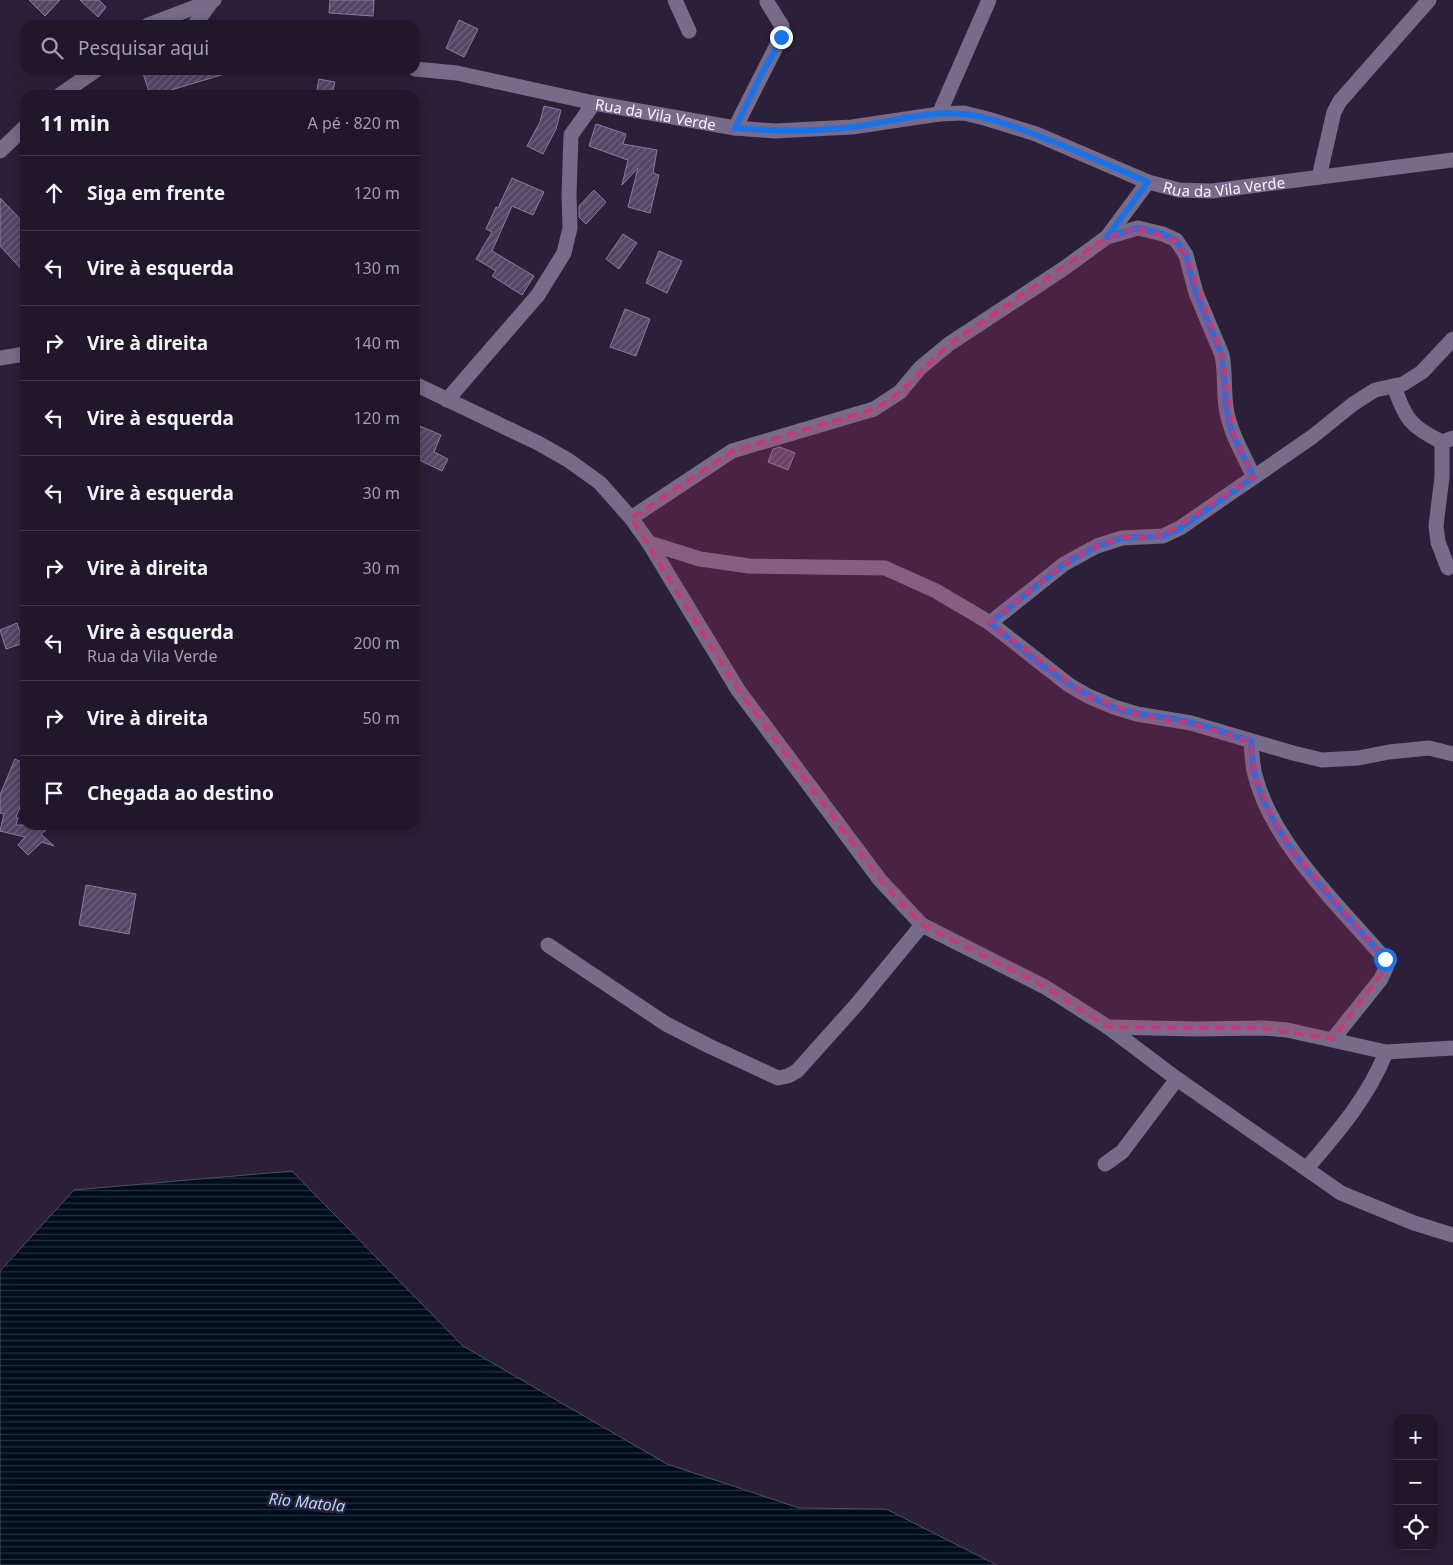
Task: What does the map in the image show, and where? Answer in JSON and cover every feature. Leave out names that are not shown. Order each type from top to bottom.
[{"type":"street","points":[[199,20],[213,0]]},
{"type":"street","points":[[161,20],[213,0]]},
{"type":"street","points":[[675,0],[689,31]]},
{"type":"street","points":[[939,114],[989,0]]},
{"type":"street","points":[[1320,177],[1334,112],[1340,100],[1429,0]]},
{"type":"street","points":[[735,128],[781,37],[782,26],[767,2]]},
{"type":"street","name":"Rua da Vila Verde","points":[[420,69],[457,73],[594,103],[735,128],[775,132],[852,127],[939,114],[964,114],[996,121],[1036,134],[1148,182],[1179,190],[1212,191],[1453,160]]},
{"type":"street","points":[[67,90],[89,75]]},
{"type":"street","points":[[447,400],[538,295],[564,253],[570,228],[571,135],[594,103]]},
{"type":"street","points":[[0,151],[20,132]]},
{"type":"street","points":[[631,518],[732,451],[874,409],[900,392],[920,368],[949,344],[1063,269],[1107,237],[1148,182]]},
{"type":"street","points":[[1107,237],[1138,228],[1163,234],[1176,240],[1186,255],[1196,293],[1222,355],[1227,412],[1232,433],[1254,477]]},
{"type":"street","points":[[990,623],[1064,564],[1097,546],[1122,538],[1163,536],[1180,528],[1312,437],[1353,404],[1376,390],[1403,384],[1422,372],[1453,339]]},
{"type":"street","points":[[0,358],[20,355]]},
{"type":"street","points":[[420,386],[568,460],[600,483],[631,518],[649,543],[738,690],[880,880],[922,925],[1045,988],[1108,1027],[1177,1079],[1341,1192],[1414,1223],[1453,1235]]},
{"type":"street","points":[[1394,386],[1400,405],[1410,421],[1422,432],[1447,440],[1436,526],[1438,542],[1448,568]]},
{"type":"street","points":[[649,543],[700,559],[749,566],[885,568],[936,591],[990,623],[1069,685],[1114,708],[1137,714],[1191,722],[1251,741],[1322,760],[1358,758],[1389,752],[1429,748],[1453,754]]},
{"type":"street","points":[[1251,741],[1255,775],[1269,811],[1293,850],[1385,959],[1386,968],[1381,979],[1333,1039]]},
{"type":"street","points":[[548,945],[666,1024],[778,1078],[788,1076],[797,1071],[857,1004],[922,925]]},
{"type":"street","points":[[1108,1027],[1263,1028],[1286,1030],[1333,1039],[1386,1052],[1453,1048]]},
{"type":"street","points":[[1307,1168],[1334,1136],[1371,1086],[1386,1052]]},
{"type":"street","points":[[1105,1164],[1122,1152],[1177,1079]]},
{"type":"highlighted area","points":[[1138,228],[1176,240],[1186,255],[1222,355],[1233,433],[1254,477],[1163,536],[1122,538],[1097,546],[1064,564],[990,623],[1088,696],[1137,714],[1191,723],[1251,741],[1255,775],[1269,811],[1293,851],[1385,959],[1386,968],[1333,1039],[1263,1028],[1108,1027],[1045,987],[922,925],[880,880],[738,690],[631,518],[732,451],[874,409],[900,392],[949,344],[1107,237]]},
{"type":"water","name":"Rio Matola","points":[[292,1171],[463,1346],[667,1464],[799,1508],[886,1509],[997,1565],[0,1565],[0,1271],[74,1190]]},
{"type":"building","points":[[29,0],[60,0],[45,16]]},
{"type":"building","points":[[80,0],[99,0],[106,7],[98,17]]},
{"type":"building","points":[[330,0],[374,0],[373,16],[329,13]]},
{"type":"building","points":[[459,20],[478,29],[464,57],[446,48]]},
{"type":"building","points":[[144,75],[221,75],[171,90],[148,90]]},
{"type":"building","points":[[319,79],[335,82],[333,90],[317,90]]},
{"type":"building","points":[[544,106],[561,110],[556,129],[543,154],[527,146],[540,122]]},
{"type":"building","points":[[596,124],[626,134],[623,144],[657,150],[653,173],[659,175],[650,213],[628,207],[638,168],[622,185],[628,160],[589,146]]},
{"type":"building","points":[[512,178],[544,192],[533,215],[512,206],[492,251],[534,276],[522,295],[492,276],[496,271],[476,259],[492,232],[486,229]]},
{"type":"building","points":[[594,190],[606,202],[586,224],[579,217],[579,206]]},
{"type":"building","points":[[0,198],[20,219],[20,268],[0,246]]},
{"type":"building","points":[[623,234],[637,243],[619,269],[606,259]]},
{"type":"building","points":[[659,251],[682,261],[667,293],[646,283]]},
{"type":"building","points":[[625,309],[650,319],[636,356],[610,347]]},
{"type":"building","points":[[420,426],[441,435],[434,452],[448,459],[442,471],[420,460]]},
{"type":"building","points":[[780,447],[795,453],[788,470],[768,462],[773,449]]},
{"type":"building","points":[[17,623],[20,632],[20,644],[6,649],[0,630]]},
{"type":"building","points":[[15,759],[20,762],[20,807],[16,817],[18,818],[16,825],[20,825],[20,830],[46,830],[41,834],[54,846],[42,842],[28,855],[18,845],[25,837],[0,831],[4,814],[0,813],[0,795]]},
{"type":"building","points":[[86,885],[136,894],[129,934],[79,925]]},
{"type":"route","points":[[781,37],[735,128],[775,132],[812,130],[852,127],[939,114],[964,114],[988,118],[1036,134],[1148,182],[1107,237],[1138,228],[1163,234],[1176,240],[1186,255],[1196,293],[1222,355],[1227,412],[1232,433],[1254,477],[1222,501],[1180,528],[1163,536],[1122,538],[1097,546],[1064,564],[990,623],[1069,685],[1114,708],[1137,714],[1191,722],[1251,741],[1255,775],[1269,811],[1293,850],[1320,885],[1385,959]]}]
